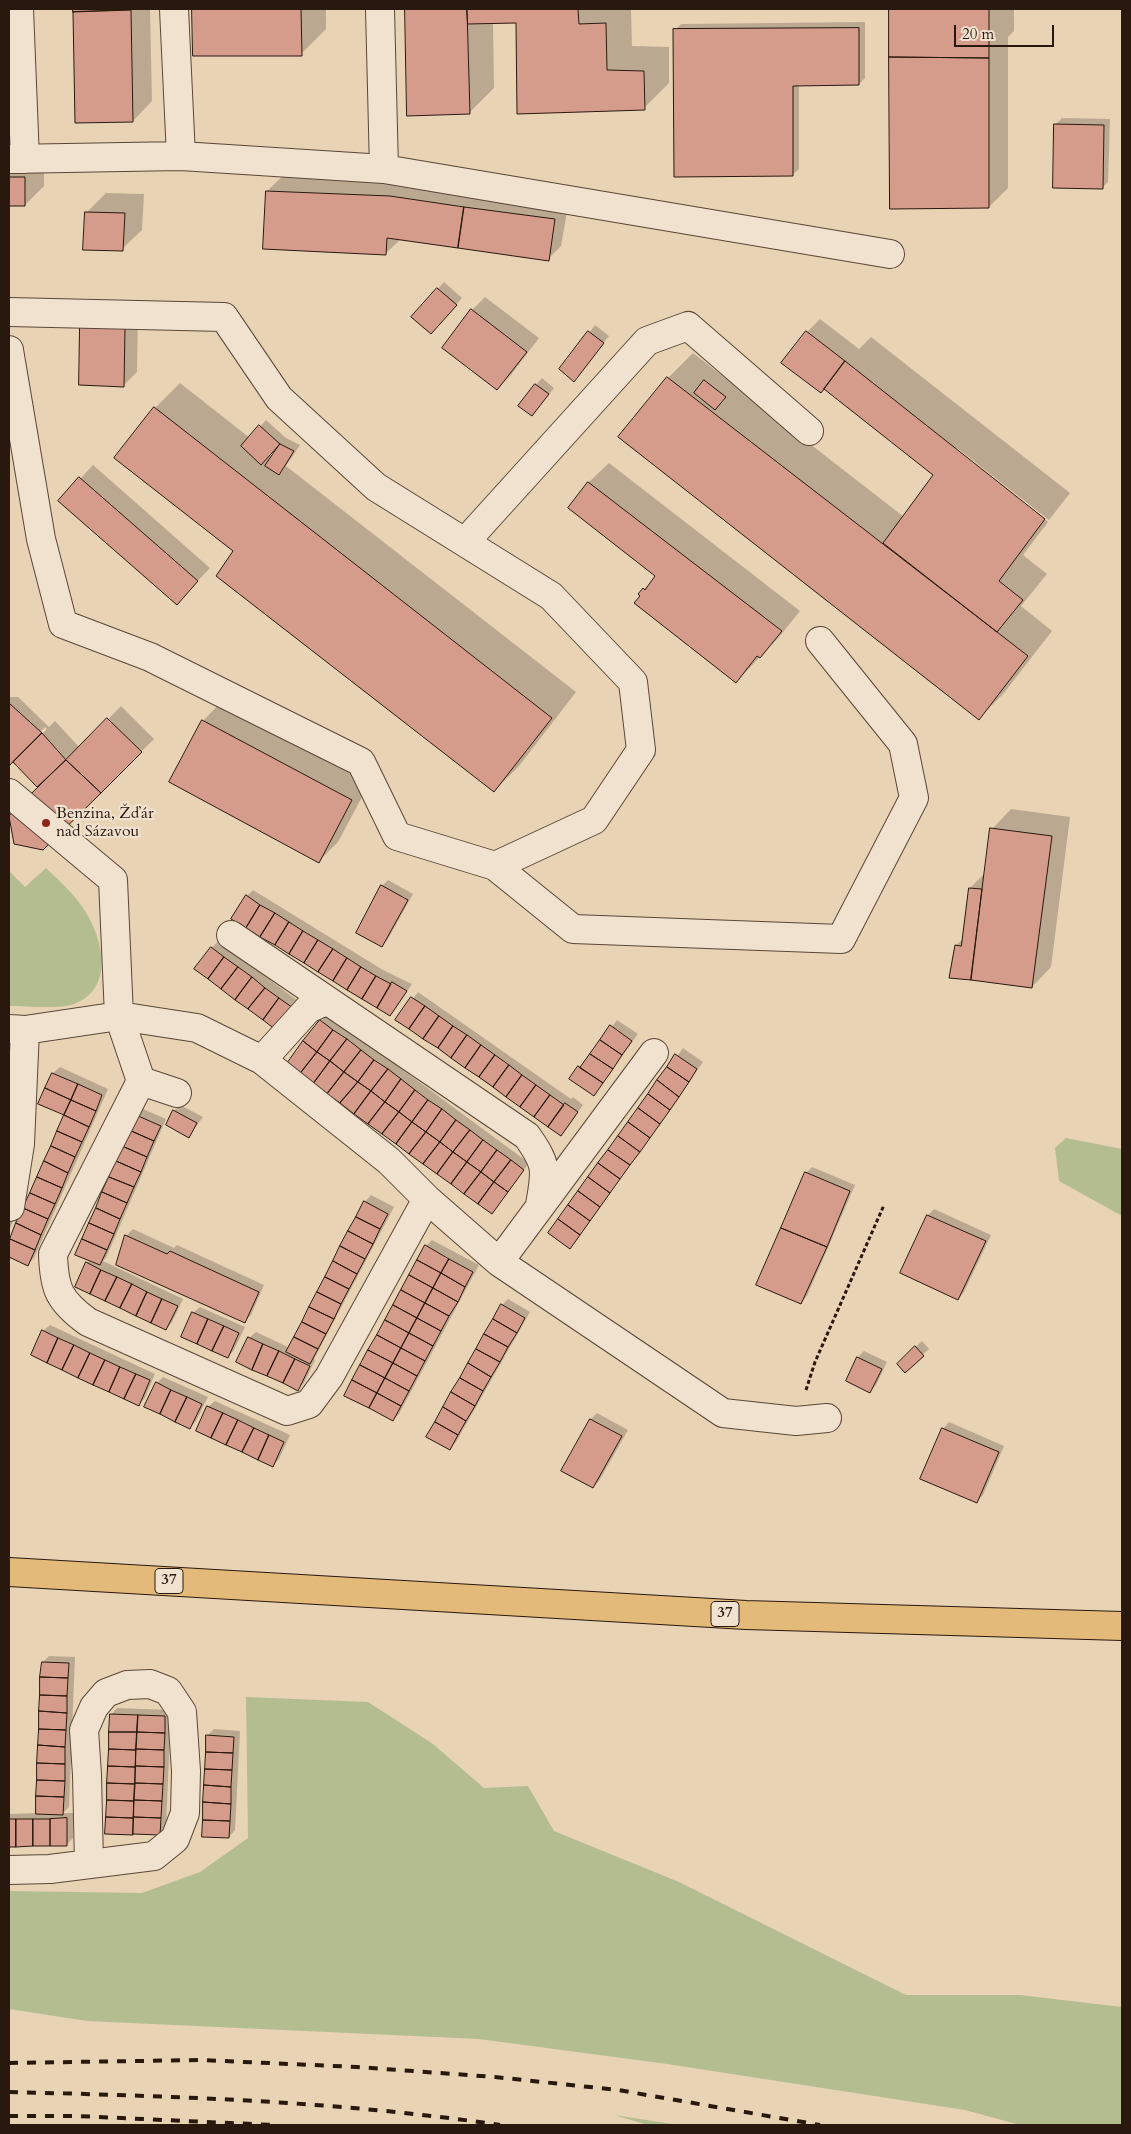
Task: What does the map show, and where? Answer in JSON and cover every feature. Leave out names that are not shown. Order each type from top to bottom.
[{"type":"main road","name":"37","points":[[9,1572],[746,1615],[1122,1626]]},
{"type":"lane","points":[[19,9],[17,159],[182,156],[384,169],[890,254]]},
{"type":"lane","points":[[174,9],[182,156]]},
{"type":"lane","points":[[380,9],[384,169]]},
{"type":"lane","points":[[9,312],[224,317],[279,398],[376,487],[551,596],[633,682],[641,750],[594,820],[495,866]]},
{"type":"lane","points":[[465,542],[647,341],[688,326],[809,431]]},
{"type":"lane","points":[[9,350],[41,539],[63,624],[150,657],[361,762],[397,836],[495,866],[572,929],[842,939],[914,798],[903,744],[820,641]]},
{"type":"lane","points":[[9,793],[113,880],[119,1016],[141,1081],[53,1254],[54,1274],[59,1292],[69,1308],[88,1322],[287,1411],[309,1404],[329,1377],[427,1199]]},
{"type":"lane","points":[[231,935],[527,1136],[541,1156],[546,1173],[540,1205]]},
{"type":"lane","points":[[262,1060],[308,1009],[326,1001]]},
{"type":"lane","points":[[10,1207],[20,1144],[17,1030],[119,1016],[197,1028],[262,1060],[388,1161],[427,1199],[498,1262],[723,1413],[796,1421],[827,1418]]},
{"type":"lane","points":[[498,1262],[654,1053]]},
{"type":"lane","points":[[141,1081],[177,1093]]},
{"type":"lane","points":[[9,1870],[50,1869],[154,1856],[175,1839],[185,1813],[186,1772],[182,1712],[168,1691],[150,1684],[127,1685],[106,1693],[94,1707],[84,1730],[89,1864]]},
{"type":"path","points":[[796,1421],[815,1362],[884,1204]]},
{"type":"green space","points":[[46,868],[71,892],[87,913],[99,943],[101,973],[96,987],[86,997],[71,1005],[50,1007],[9,1006],[9,871],[25,887]]},
{"type":"green space","points":[[1066,1138],[1122,1149],[1122,1216],[1059,1181],[1055,1148]]},
{"type":"green space","points":[[246,1697],[368,1702],[433,1744],[484,1788],[528,1786],[554,1831],[679,1882],[906,1995],[1020,1995],[1122,2007],[1122,2125],[1020,2125],[965,2110],[667,2064],[479,2039],[87,2021],[9,2009],[9,1891],[142,1893],[200,1872],[248,1838]]},
{"type":"green space","points":[[614,2115],[679,2125],[648,2125]]},
{"type":"building","points":[[73,9],[131,9],[131,10],[73,12]]},
{"type":"building","points":[[192,9],[301,9],[302,56],[193,56]]},
{"type":"building","points":[[405,9],[467,9],[470,114],[407,116]]},
{"type":"building","points":[[467,9],[578,9],[579,24],[606,23],[607,70],[644,71],[645,110],[517,114],[516,23],[468,24]]},
{"type":"building","points":[[889,9],[989,9],[989,58],[889,57]]},
{"type":"building","points":[[131,10],[133,122],[75,123],[73,12]]},
{"type":"building","points":[[859,28],[859,85],[793,86],[793,176],[674,177],[673,29]]},
{"type":"building","points":[[889,57],[989,58],[989,208],[890,209]]},
{"type":"building","points":[[1054,124],[1104,125],[1103,189],[1053,188]]},
{"type":"building","points":[[9,177],[25,177],[25,206],[9,206]]},
{"type":"building","points":[[266,191],[390,196],[464,207],[458,248],[387,238],[386,255],[263,249]]},
{"type":"building","points":[[464,207],[555,219],[549,261],[458,248]]},
{"type":"building","points":[[85,212],[125,213],[123,251],[83,250]]},
{"type":"building","points":[[437,288],[457,305],[431,334],[411,317]]},
{"type":"building","points":[[471,309],[527,352],[497,390],[442,348]]},
{"type":"building","points":[[80,326],[125,327],[124,387],[79,385]]},
{"type":"building","points":[[588,331],[604,343],[574,382],[559,369]]},
{"type":"building","points":[[806,331],[845,361],[821,393],[781,363]]},
{"type":"building","points":[[845,361],[1045,519],[999,581],[1023,600],[997,632],[883,543],[933,475],[824,389]]},
{"type":"building","points":[[667,377],[1028,656],[979,720],[618,437]]},
{"type":"building","points":[[704,380],[726,397],[715,410],[694,393]]},
{"type":"building","points":[[535,384],[549,394],[532,416],[518,406]]},
{"type":"building","points":[[154,407],[552,718],[494,792],[216,576],[233,551],[114,458]]},
{"type":"building","points":[[259,425],[280,444],[261,465],[241,446]]},
{"type":"building","points":[[280,444],[294,451],[279,475],[265,466]]},
{"type":"building","points":[[79,477],[198,581],[177,605],[58,501]]},
{"type":"building","points":[[588,482],[782,631],[760,658],[757,656],[736,683],[634,603],[640,596],[638,594],[643,588],[645,590],[655,576],[568,508]]},
{"type":"building","points":[[9,703],[42,733],[9,766]]},
{"type":"building","points":[[107,718],[142,752],[101,793],[66,760]]},
{"type":"building","points":[[202,720],[352,800],[319,863],[169,782]]},
{"type":"building","points":[[42,733],[66,760],[37,787],[13,762]]},
{"type":"building","points":[[66,760],[101,793],[43,850],[14,844],[9,816]]},
{"type":"building","points":[[990,828],[1052,836],[1032,988],[971,980]]},
{"type":"building","points":[[381,885],[408,900],[382,947],[356,933]]},
{"type":"building","points":[[969,888],[982,889],[971,980],[949,978],[955,945],[961,946]]},
{"type":"building","points":[[246,895],[260,905],[246,928],[231,919]]},
{"type":"building","points":[[260,905],[275,913],[260,937],[246,928]]},
{"type":"building","points":[[275,913],[289,922],[275,945],[260,937]]},
{"type":"building","points":[[289,922],[303,931],[289,954],[275,945]]},
{"type":"building","points":[[303,931],[318,940],[304,963],[289,954]]},
{"type":"building","points":[[318,940],[333,949],[318,972],[304,963]]},
{"type":"building","points":[[211,947],[224,957],[208,979],[194,969]]},
{"type":"building","points":[[333,949],[347,958],[333,981],[318,972]]},
{"type":"building","points":[[224,957],[238,967],[221,989],[208,979]]},
{"type":"building","points":[[347,958],[361,967],[347,990],[333,981]]},
{"type":"building","points":[[238,967],[252,977],[235,1000],[221,989]]},
{"type":"building","points":[[361,967],[376,976],[362,999],[347,990]]},
{"type":"building","points":[[376,976],[391,984],[377,1008],[362,999]]},
{"type":"building","points":[[252,977],[265,988],[248,1009],[235,1000]]},
{"type":"building","points":[[392,982],[407,991],[390,1016],[377,1008]]},
{"type":"building","points":[[265,988],[279,998],[263,1020],[248,1009]]},
{"type":"building","points":[[411,997],[425,1006],[409,1029],[395,1020]]},
{"type":"building","points":[[279,998],[293,1008],[276,1030],[263,1020]]},
{"type":"building","points":[[425,1006],[439,1016],[423,1039],[409,1029]]},
{"type":"building","points":[[439,1016],[453,1026],[438,1048],[423,1039]]},
{"type":"building","points":[[320,1020],[333,1030],[317,1052],[303,1041]]},
{"type":"building","points":[[610,1025],[632,1041],[622,1055],[600,1040]]},
{"type":"building","points":[[453,1026],[467,1035],[451,1058],[438,1048]]},
{"type":"building","points":[[333,1030],[347,1039],[330,1061],[317,1052]]},
{"type":"building","points":[[467,1035],[481,1045],[465,1068],[451,1058]]},
{"type":"building","points":[[347,1039],[361,1050],[344,1072],[330,1061]]},
{"type":"building","points":[[600,1040],[622,1055],[613,1069],[590,1054]]},
{"type":"building","points":[[303,1041],[317,1052],[299,1075],[286,1065]]},
{"type":"building","points":[[481,1045],[495,1055],[479,1077],[465,1068]]},
{"type":"building","points":[[361,1050],[374,1060],[358,1082],[344,1072]]},
{"type":"building","points":[[317,1052],[330,1061],[313,1084],[299,1075]]},
{"type":"building","points":[[590,1054],[613,1069],[603,1083],[580,1068]]},
{"type":"building","points":[[675,1054],[697,1069],[689,1082],[667,1067]]},
{"type":"building","points":[[495,1055],[509,1065],[493,1087],[479,1077]]},
{"type":"building","points":[[374,1060],[388,1069],[371,1091],[358,1082]]},
{"type":"building","points":[[330,1061],[344,1072],[327,1094],[313,1084]]},
{"type":"building","points":[[509,1065],[522,1075],[506,1097],[493,1087]]},
{"type":"building","points":[[578,1066],[603,1083],[594,1096],[569,1079]]},
{"type":"building","points":[[667,1067],[689,1082],[679,1097],[657,1080]]},
{"type":"building","points":[[388,1069],[401,1079],[385,1102],[371,1091]]},
{"type":"building","points":[[344,1072],[358,1082],[340,1103],[327,1094]]},
{"type":"building","points":[[52,1073],[78,1084],[71,1100],[45,1088]]},
{"type":"building","points":[[522,1075],[536,1085],[520,1107],[506,1097]]},
{"type":"building","points":[[401,1079],[415,1090],[399,1112],[385,1102]]},
{"type":"building","points":[[657,1080],[679,1097],[670,1110],[648,1094]]},
{"type":"building","points":[[358,1082],[371,1091],[354,1114],[340,1103]]},
{"type":"building","points":[[78,1084],[102,1095],[96,1111],[71,1100]]},
{"type":"building","points":[[536,1085],[550,1095],[534,1117],[520,1107]]},
{"type":"building","points":[[45,1088],[71,1100],[64,1115],[38,1104]]},
{"type":"building","points":[[415,1090],[428,1100],[412,1122],[399,1112]]},
{"type":"building","points":[[371,1091],[385,1102],[368,1124],[354,1114]]},
{"type":"building","points":[[648,1094],[670,1110],[660,1124],[638,1108]]},
{"type":"building","points":[[550,1095],[564,1105],[548,1127],[534,1117]]},
{"type":"building","points":[[71,1100],[96,1111],[89,1127],[64,1115]]},
{"type":"building","points":[[428,1100],[442,1109],[426,1132],[412,1122]]},
{"type":"building","points":[[385,1102],[399,1112],[382,1134],[368,1124]]},
{"type":"building","points":[[565,1103],[578,1112],[561,1136],[548,1127]]},
{"type":"building","points":[[638,1108],[660,1124],[650,1138],[628,1122]]},
{"type":"building","points":[[442,1109],[456,1120],[440,1142],[426,1132]]},
{"type":"building","points":[[173,1110],[197,1123],[189,1138],[166,1125]]},
{"type":"building","points":[[399,1112],[412,1122],[396,1144],[382,1134]]},
{"type":"building","points":[[64,1115],[89,1127],[82,1142],[57,1131]]},
{"type":"building","points":[[136,1115],[161,1126],[154,1141],[129,1130]]},
{"type":"building","points":[[456,1120],[470,1130],[453,1152],[440,1142]]},
{"type":"building","points":[[412,1122],[426,1132],[409,1154],[396,1144]]},
{"type":"building","points":[[628,1122],[650,1138],[640,1152],[618,1136]]},
{"type":"building","points":[[129,1130],[154,1141],[147,1157],[122,1146]]},
{"type":"building","points":[[470,1130],[483,1140],[467,1162],[453,1152]]},
{"type":"building","points":[[57,1131],[82,1142],[75,1157],[51,1146]]},
{"type":"building","points":[[426,1132],[440,1142],[423,1164],[409,1154]]},
{"type":"building","points":[[618,1136],[640,1152],[630,1165],[608,1150]]},
{"type":"building","points":[[483,1140],[497,1150],[481,1172],[467,1162]]},
{"type":"building","points":[[440,1142],[453,1152],[437,1174],[423,1164]]},
{"type":"building","points":[[51,1146],[75,1157],[68,1173],[44,1161]]},
{"type":"building","points":[[122,1146],[147,1157],[141,1172],[116,1161]]},
{"type":"building","points":[[497,1150],[511,1160],[494,1182],[481,1172]]},
{"type":"building","points":[[608,1150],[630,1165],[620,1179],[598,1163]]},
{"type":"building","points":[[453,1152],[467,1162],[451,1184],[437,1174]]},
{"type":"building","points":[[511,1160],[524,1170],[508,1192],[494,1182]]},
{"type":"building","points":[[44,1161],[68,1173],[62,1188],[37,1177]]},
{"type":"building","points":[[116,1161],[141,1172],[134,1187],[109,1177]]},
{"type":"building","points":[[467,1162],[481,1172],[464,1194],[451,1184]]},
{"type":"building","points":[[598,1163],[620,1179],[610,1193],[588,1177]]},
{"type":"building","points":[[481,1172],[494,1182],[478,1204],[464,1194]]},
{"type":"building","points":[[805,1172],[850,1191],[827,1247],[781,1228]]},
{"type":"building","points":[[37,1177],[62,1188],[55,1204],[30,1193]]},
{"type":"building","points":[[109,1177],[134,1187],[127,1203],[102,1192]]},
{"type":"building","points":[[588,1177],[610,1193],[600,1207],[578,1191]]},
{"type":"building","points":[[494,1182],[508,1192],[492,1214],[478,1204]]},
{"type":"building","points":[[578,1191],[600,1207],[590,1221],[568,1205]]},
{"type":"building","points":[[102,1192],[127,1203],[120,1219],[96,1208]]},
{"type":"building","points":[[30,1193],[55,1204],[48,1219],[23,1208]]},
{"type":"building","points":[[364,1201],[388,1214],[380,1229],[356,1217]]},
{"type":"building","points":[[568,1205],[590,1221],[580,1235],[558,1219]]},
{"type":"building","points":[[23,1208],[48,1219],[41,1235],[16,1223]]},
{"type":"building","points":[[96,1208],[120,1219],[114,1234],[89,1223]]},
{"type":"building","points":[[927,1215],[986,1241],[958,1300],[900,1273]]},
{"type":"building","points":[[356,1217],[380,1229],[373,1244],[348,1231]]},
{"type":"building","points":[[558,1219],[580,1235],[570,1249],[548,1233]]},
{"type":"building","points":[[16,1223],[41,1235],[35,1250],[10,1239]]},
{"type":"building","points":[[89,1223],[114,1234],[107,1250],[82,1239]]},
{"type":"building","points":[[781,1228],[827,1247],[801,1304],[756,1285]]},
{"type":"building","points":[[348,1231],[373,1244],[365,1259],[340,1246]]},
{"type":"building","points":[[125,1235],[167,1254],[170,1251],[259,1292],[245,1323],[116,1265]]},
{"type":"building","points":[[10,1239],[35,1250],[28,1266],[9,1257]]},
{"type":"building","points":[[82,1239],[107,1250],[100,1265],[75,1255]]},
{"type":"building","points":[[425,1245],[449,1259],[441,1273],[417,1260]]},
{"type":"building","points":[[340,1246],[365,1259],[357,1274],[333,1261]]},
{"type":"building","points":[[449,1259],[473,1272],[465,1287],[441,1273]]},
{"type":"building","points":[[417,1260],[441,1273],[433,1288],[409,1275]]},
{"type":"building","points":[[333,1261],[357,1274],[349,1289],[325,1277]]},
{"type":"building","points":[[86,1262],[101,1270],[90,1294],[75,1287]]},
{"type":"building","points":[[101,1270],[117,1277],[105,1301],[90,1294]]},
{"type":"building","points":[[441,1273],[465,1287],[458,1302],[433,1288]]},
{"type":"building","points":[[409,1275],[433,1288],[425,1303],[401,1290]]},
{"type":"building","points":[[117,1277],[132,1284],[120,1308],[105,1301]]},
{"type":"building","points":[[325,1277],[349,1289],[341,1304],[317,1292]]},
{"type":"building","points":[[132,1284],[147,1292],[136,1316],[120,1308]]},
{"type":"building","points":[[433,1288],[458,1302],[449,1316],[425,1303]]},
{"type":"building","points":[[401,1290],[425,1303],[417,1318],[393,1305]]},
{"type":"building","points":[[147,1292],[162,1299],[151,1323],[136,1316]]},
{"type":"building","points":[[317,1292],[341,1304],[334,1319],[309,1307]]},
{"type":"building","points":[[162,1299],[178,1306],[166,1330],[151,1323]]},
{"type":"building","points":[[425,1303],[449,1316],[441,1331],[417,1318]]},
{"type":"building","points":[[501,1304],[525,1318],[517,1333],[493,1319]]},
{"type":"building","points":[[393,1305],[417,1318],[409,1333],[385,1320]]},
{"type":"building","points":[[309,1307],[334,1319],[326,1334],[302,1322]]},
{"type":"building","points":[[192,1312],[208,1319],[197,1344],[181,1337]]},
{"type":"building","points":[[417,1318],[441,1331],[433,1346],[409,1333]]},
{"type":"building","points":[[208,1319],[224,1326],[212,1351],[197,1344]]},
{"type":"building","points":[[493,1319],[517,1333],[508,1347],[484,1334]]},
{"type":"building","points":[[385,1320],[409,1333],[401,1348],[377,1335]]},
{"type":"building","points":[[302,1322],[326,1334],[318,1349],[294,1337]]},
{"type":"building","points":[[224,1326],[239,1333],[228,1358],[212,1351]]},
{"type":"building","points":[[42,1330],[58,1338],[47,1363],[31,1355]]},
{"type":"building","points":[[409,1333],[433,1346],[425,1361],[401,1348]]},
{"type":"building","points":[[484,1334],[508,1347],[500,1362],[476,1349]]},
{"type":"building","points":[[377,1335],[401,1348],[393,1363],[368,1350]]},
{"type":"building","points":[[248,1337],[263,1344],[252,1370],[236,1362]]},
{"type":"building","points":[[294,1337],[318,1349],[310,1364],[286,1352]]},
{"type":"building","points":[[58,1338],[74,1345],[62,1370],[47,1363]]},
{"type":"building","points":[[263,1344],[279,1351],[267,1376],[252,1370]]},
{"type":"building","points":[[74,1345],[90,1353],[78,1378],[62,1370]]},
{"type":"building","points":[[915,1346],[924,1356],[905,1373],[897,1364]]},
{"type":"building","points":[[401,1348],[425,1361],[417,1376],[393,1363]]},
{"type":"building","points":[[476,1349],[500,1362],[491,1377],[468,1363]]},
{"type":"building","points":[[368,1350],[393,1363],[385,1378],[360,1365]]},
{"type":"building","points":[[279,1351],[295,1359],[283,1383],[267,1376]]},
{"type":"building","points":[[90,1353],[105,1360],[93,1385],[78,1378]]},
{"type":"building","points":[[857,1357],[882,1369],[870,1393],[846,1381]]},
{"type":"building","points":[[295,1359],[310,1366],[298,1391],[283,1383]]},
{"type":"building","points":[[105,1360],[120,1367],[109,1392],[93,1385]]},
{"type":"building","points":[[393,1363],[417,1376],[409,1391],[385,1378]]},
{"type":"building","points":[[468,1363],[491,1377],[483,1391],[460,1378]]},
{"type":"building","points":[[360,1365],[385,1378],[377,1393],[352,1380]]},
{"type":"building","points":[[120,1367],[136,1374],[124,1399],[109,1392]]},
{"type":"building","points":[[136,1374],[150,1380],[139,1406],[124,1399]]},
{"type":"building","points":[[385,1378],[409,1391],[401,1406],[377,1393]]},
{"type":"building","points":[[460,1378],[483,1391],[475,1406],[451,1392]]},
{"type":"building","points":[[352,1380],[377,1393],[369,1408],[344,1396]]},
{"type":"building","points":[[156,1382],[171,1390],[160,1414],[144,1407]]},
{"type":"building","points":[[171,1390],[187,1397],[175,1422],[160,1414]]},
{"type":"building","points":[[451,1392],[475,1406],[466,1421],[443,1407]]},
{"type":"building","points":[[377,1393],[401,1406],[393,1421],[369,1408]]},
{"type":"building","points":[[187,1397],[202,1404],[190,1429],[175,1422]]},
{"type":"building","points":[[207,1406],[223,1413],[211,1438],[196,1431]]},
{"type":"building","points":[[443,1407],[466,1421],[458,1435],[435,1422]]},
{"type":"building","points":[[223,1413],[238,1420],[226,1445],[211,1438]]},
{"type":"building","points":[[590,1419],[622,1436],[593,1488],[561,1471]]},
{"type":"building","points":[[238,1420],[254,1428],[242,1452],[226,1445]]},
{"type":"building","points":[[435,1422],[458,1435],[450,1450],[426,1437]]},
{"type":"building","points":[[254,1428],[269,1435],[258,1460],[242,1452]]},
{"type":"building","points":[[942,1428],[999,1452],[977,1503],[920,1479]]},
{"type":"building","points":[[269,1435],[284,1442],[273,1467],[258,1460]]},
{"type":"building","points":[[42,1662],[69,1663],[68,1678],[40,1677]]},
{"type":"building","points":[[40,1677],[68,1678],[67,1696],[40,1695]]},
{"type":"building","points":[[40,1695],[67,1696],[67,1713],[39,1711]]},
{"type":"building","points":[[39,1711],[67,1713],[66,1730],[39,1729]]},
{"type":"building","points":[[110,1714],[138,1715],[137,1732],[109,1732]]},
{"type":"building","points":[[138,1715],[165,1716],[165,1733],[137,1732]]},
{"type":"building","points":[[39,1729],[66,1730],[65,1747],[38,1745]]},
{"type":"building","points":[[109,1732],[137,1732],[136,1750],[109,1749]]},
{"type":"building","points":[[137,1732],[165,1733],[164,1750],[136,1749]]},
{"type":"building","points":[[206,1735],[234,1737],[233,1753],[206,1752]]},
{"type":"building","points":[[38,1745],[65,1747],[65,1764],[37,1763]]},
{"type":"building","points":[[109,1749],[136,1750],[135,1767],[108,1766]]},
{"type":"building","points":[[136,1749],[164,1750],[164,1767],[136,1766]]},
{"type":"building","points":[[206,1752],[233,1753],[232,1770],[205,1769]]},
{"type":"building","points":[[37,1763],[65,1764],[65,1781],[37,1780]]},
{"type":"building","points":[[108,1766],[135,1767],[135,1784],[107,1783]]},
{"type":"building","points":[[136,1766],[164,1767],[163,1784],[135,1783]]},
{"type":"building","points":[[205,1769],[232,1770],[231,1787],[204,1785]]},
{"type":"building","points":[[37,1780],[65,1781],[64,1797],[36,1796]]},
{"type":"building","points":[[107,1783],[135,1784],[134,1801],[107,1800]]},
{"type":"building","points":[[135,1783],[163,1784],[162,1801],[134,1800]]},
{"type":"building","points":[[204,1785],[231,1787],[231,1804],[203,1802]]},
{"type":"building","points":[[36,1796],[64,1797],[63,1815],[36,1814]]},
{"type":"building","points":[[107,1800],[134,1801],[133,1818],[106,1817]]},
{"type":"building","points":[[134,1800],[162,1801],[161,1818],[134,1817]]},
{"type":"building","points":[[203,1802],[231,1804],[230,1821],[203,1820]]},
{"type":"building","points":[[106,1817],[133,1818],[133,1835],[105,1834]]},
{"type":"building","points":[[134,1817],[161,1818],[160,1835],[133,1834]]},
{"type":"building","points":[[67,1818],[67,1846],[50,1846],[50,1819]]},
{"type":"building","points":[[9,1819],[16,1819],[16,1847],[9,1847]]},
{"type":"building","points":[[16,1819],[33,1819],[33,1846],[16,1847]]},
{"type":"building","points":[[33,1819],[50,1819],[50,1846],[33,1846]]},
{"type":"building","points":[[203,1820],[230,1821],[229,1838],[202,1837]]},
{"type":"railway","points":[[9,2063],[200,2060],[357,2067],[495,2077],[618,2090],[820,2125]]},
{"type":"railway","points":[[9,2092],[132,2095],[317,2105],[378,2110],[500,2125]]},
{"type":"railway","points":[[9,2116],[77,2116],[273,2125]]},
{"type":"place","name":"Benzina, Žďár nad Sázavou","points":[[46,823]]}]
